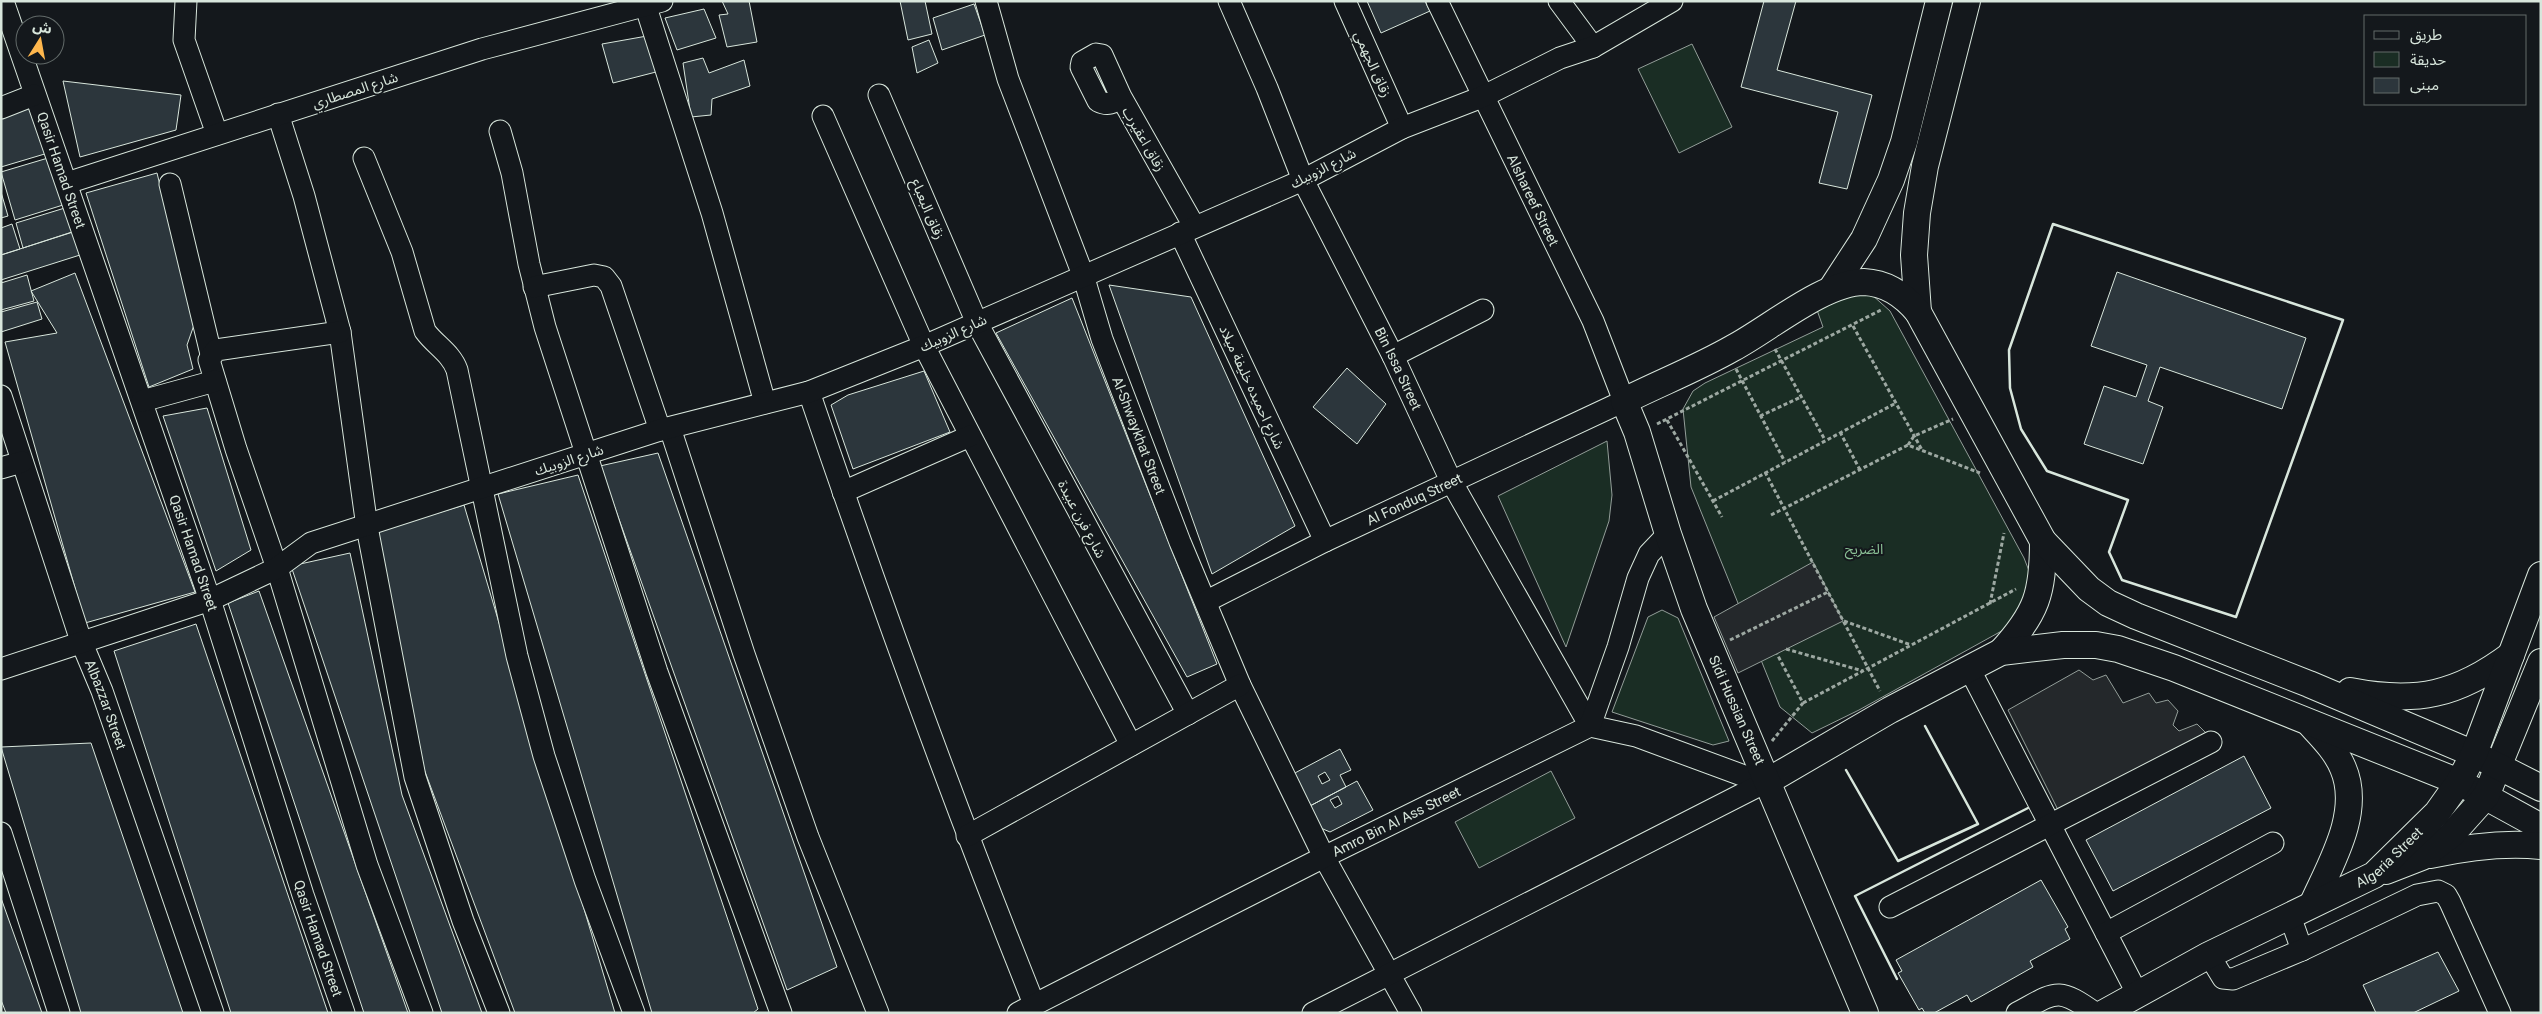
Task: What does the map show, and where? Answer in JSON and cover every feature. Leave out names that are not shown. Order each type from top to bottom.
[{"type":"main road","points":[[1832,288],[1864,239],[1891,180],[1904,142],[1939,1]]},
{"type":"main road","points":[[1912,305],[1917,213],[1925,166],[1967,1]]},
{"type":"main road","points":[[1624,401],[1727,352],[1832,288],[1870,283],[1892,289],[1912,305],[2043,541],[2089,589],[2108,603],[2145,620],[2309,684],[2474,754],[2541,788]]},
{"type":"main road","name":"Sidi Hussian Street","points":[[1624,401],[1637,432],[1668,534],[1710,649],[1866,1013]]},
{"type":"main road","points":[[1763,769],[1890,710],[2001,652],[2022,630],[2032,612],[2043,575],[2043,541]]},
{"type":"main road","name":"Algeria Street","points":[[2104,1013],[2209,955],[2374,875],[2437,813],[2459,782],[2474,754],[2541,575]]},
{"type":"main road","points":[[2001,652],[2063,645],[2096,645],[2118,649],[2174,668],[2459,782],[2541,827]]},
{"type":"main road","points":[[2309,684],[2380,697],[2414,696],[2444,691],[2466,684],[2490,671],[2511,655]]},
{"type":"main road","points":[[2540,665],[2541,716]]},
{"type":"main road","points":[[2422,857],[2451,835],[2486,796],[2500,767],[2540,665]]},
{"type":"main road","points":[[2309,722],[2334,750],[2344,768],[2349,788],[2349,806],[2345,828],[2313,903]]},
{"type":"main road","points":[[2374,875],[2422,857],[2465,847],[2494,845],[2541,846]]},
{"type":"street","name":"Qasir Hamad Street","points":[[2,1],[67,183],[210,600],[303,895],[344,1013]]},
{"type":"street","name":"Al-Shwaykhat Street","points":[[986,1],[1008,79],[1084,275],[1090,303],[1112,366],[1180,542],[1207,601],[1240,685],[1324,857],[1412,1013]]},
{"type":"street","name":"Bin Issa Street","points":[[1229,1],[1267,88],[1303,180],[1393,356],[1452,481],[1590,726]]},
{"type":"street","name":"زقاق الجهمي","points":[[1345,1],[1402,128]]},
{"type":"street","name":"Alshareef Street","points":[[1437,1],[1482,97],[1593,321],[1624,401]]},
{"type":"street","points":[[1559,1],[1593,47]]},
{"type":"street","points":[[187,2],[184,40],[217,134]]},
{"type":"street","name":"شارع الزوبيك","points":[[1,669],[81,641],[210,600],[277,568],[311,544],[665,429],[809,392],[924,346],[1187,229],[1303,180],[1402,128],[1482,97],[1560,58],[1593,47],[1667,2]]},
{"type":"street","points":[[651,3],[765,403]]},
{"type":"street","name":"شارع المصطاري","points":[[67,183],[482,49],[651,3]]},
{"type":"street","name":"زقاق اعقيرب","points":[[1096,54],[1102,55],[1187,229]]},
{"type":"street","points":[[1,108],[34,95]]},
{"type":"street","name":"زقاق البعباع","points":[[879,95],[977,323]]},
{"type":"street","points":[[278,114],[306,205],[340,332],[367,527],[415,777],[464,921],[499,1013]]},
{"type":"street","points":[[823,116],[924,346],[1131,745]]},
{"type":"street","points":[[500,131],[512,173],[534,287],[585,455],[660,682],[781,1013]]},
{"type":"street","points":[[364,158],[402,252],[425,330],[432,342],[454,360],[516,656],[544,756],[584,880],[634,1013]]},
{"type":"street","points":[[170,184],[211,354],[209,360],[215,381],[277,568],[367,865],[422,1013]]},
{"type":"street","name":"شارع احميده خليفة ميلاد","points":[[1187,229],[1325,541]]},
{"type":"street","points":[[534,287],[594,275],[604,277],[611,286],[665,429],[808,837],[878,1013]]},
{"type":"street","points":[[1393,356],[1483,310]]},
{"type":"street","name":"شارع فرن عبيدة","points":[[977,323],[1188,714]]},
{"type":"street","points":[[211,354],[216,350],[237,346],[340,332]]},
{"type":"street","points":[[142,401],[215,381]]},
{"type":"street","points":[[809,392],[886,618],[967,836],[1026,1008]]},
{"type":"street","name":"Albazzar Street","points":[[1,396],[81,641],[102,691],[213,1013]]},
{"type":"street","name":"Al Fonduq Street","points":[[1207,601],[1325,541],[1624,401]]},
{"type":"street","points":[[843,492],[970,436]]},
{"type":"street","points":[[1,468],[22,462]]},
{"type":"street","points":[[1668,534],[1649,554],[1638,578],[1618,647],[1590,726],[1636,736],[1740,774],[1763,769]]},
{"type":"street","points":[[1969,668],[2052,824],[2138,995]]},
{"type":"street","points":[[967,836],[1240,685]]},
{"type":"street","name":"Amro Bin Al Ass Street","points":[[1026,1008],[1324,857],[1590,726]]},
{"type":"street","points":[[1890,907],[2211,742]]},
{"type":"street","points":[[1313,1013],[1390,973],[1763,769]]},
{"type":"street","points":[[1,833],[59,1013]]},
{"type":"street","points":[[2106,933],[2273,843]]},
{"type":"street","points":[[2209,955],[2223,978],[2233,979],[2302,950],[2417,895],[2438,892],[2446,895],[2450,902],[2500,1013]]},
{"type":"street","points":[[2290,916],[2302,950]]},
{"type":"street","points":[[2017,1013],[2051,994],[2071,996],[2095,1013]]},
{"type":"path","points":[[1637,432],[1667,420],[1853,326],[1912,305]]},
{"type":"path","points":[[1853,326],[1922,450]]},
{"type":"path","points":[[1764,330],[1825,440]]},
{"type":"path","points":[[1727,352],[1785,462]]},
{"type":"path","points":[[1760,416],[1801,397]]},
{"type":"path","points":[[1713,501],[1896,403]]},
{"type":"path","points":[[1770,515],[1908,445],[1914,436],[1972,411]]},
{"type":"path","points":[[1667,420],[1722,517]]},
{"type":"path","points":[[1840,432],[1860,470]]},
{"type":"path","points":[[1908,445],[2012,486]]},
{"type":"path","points":[[1766,472],[1890,710]]},
{"type":"path","points":[[1990,604],[2004,533]]},
{"type":"path","points":[[1763,769],[1803,703],[2043,575]]},
{"type":"path","points":[[1710,649],[1828,592]]},
{"type":"path","points":[[1844,620],[1912,645]]},
{"type":"path","points":[[1786,649],[1871,673]]},
{"type":"path","points":[[1777,654],[1803,703]]},
{"type":"green space","points":[[1692,44],[1732,127],[1679,153],[1638,69]]},
{"type":"green space","name":"الضريح","points":[[1871,294],[1890,311],[2024,558],[2033,581],[2016,623],[1859,710],[1812,733],[1780,707],[1691,487],[1683,409],[1693,391],[1705,383],[1823,327],[1817,310],[1830,298]]},
{"type":"green space","points":[[1607,441],[1612,495],[1609,521],[1566,647],[1498,496]]},
{"type":"green space","points":[[1662,610],[1678,618],[1729,741],[1713,745],[1612,712],[1648,617]]},
{"type":"green space","points":[[1551,771],[1575,818],[1479,868],[1455,822]]},
{"type":"shaded area","points":[[1813,562],[1843,621],[1738,673],[1714,617]]},
{"type":"shaded area","points":[[2079,670],[2093,680],[2106,675],[2123,703],[2149,693],[2156,703],[2168,700],[2178,711],[2173,725],[2179,731],[2197,724],[2206,733],[2062,818],[2008,710]]},
{"type":"building","points":[[722,1],[749,1],[757,42],[727,47],[719,15],[728,14]]},
{"type":"building","points":[[900,1],[925,1],[932,34],[908,40]]},
{"type":"building","points":[[1367,1],[1425,1],[1430,11],[1381,33]]},
{"type":"building","points":[[1764,1],[1796,1],[1777,70],[1872,95],[1847,189],[1819,183],[1838,112],[1741,87]]},
{"type":"building","points":[[974,4],[985,35],[942,50],[933,18]]},
{"type":"building","points":[[704,9],[716,38],[677,50],[665,18]]},
{"type":"building","points":[[647,36],[656,72],[613,83],[602,44]]},
{"type":"building","points":[[929,40],[938,63],[917,73],[912,47]]},
{"type":"building","points":[[703,58],[709,73],[744,60],[750,86],[712,99],[711,115],[691,117],[683,63]]},
{"type":"building","points":[[63,81],[181,95],[176,130],[80,157]]},
{"type":"building","points":[[33,106],[48,153],[1,167],[1,116]]},
{"type":"building","points":[[48,158],[63,205],[15,220],[1,172]]},
{"type":"building","points":[[157,173],[194,325],[187,345],[193,369],[149,387],[86,193]]},
{"type":"building","points":[[1,192],[8,216],[1,218]]},
{"type":"building","points":[[68,207],[75,231],[23,248],[16,223]]},
{"type":"building","points":[[12,224],[20,249],[1,255],[1,228]]},
{"type":"building","points":[[73,232],[80,255],[1,280],[1,255]]},
{"type":"building","points":[[2117,272],[2306,338],[2282,409],[2160,367],[2148,401],[2163,407],[2143,464],[2084,444],[2104,386],[2136,397],[2147,365],[2091,346]]},
{"type":"building","points":[[75,273],[195,592],[85,623],[5,342],[57,333],[31,291]]},
{"type":"building","points":[[27,275],[34,301],[1,310],[1,283]]},
{"type":"building","points":[[1109,285],[1191,297],[1295,526],[1212,574]]},
{"type":"building","points":[[1072,298],[1217,664],[1187,677],[996,333]]},
{"type":"building","points":[[37,302],[42,319],[1,332],[1,312]]},
{"type":"building","points":[[1347,368],[1386,404],[1357,444],[1313,407]]},
{"type":"building","points":[[924,371],[950,432],[853,469],[831,405],[848,395]]},
{"type":"building","points":[[207,408],[251,550],[216,571],[163,416]]},
{"type":"building","points":[[658,453],[837,967],[787,990],[600,466]]},
{"type":"building","points":[[578,475],[758,1009],[753,1013],[652,1013],[498,494]]},
{"type":"building","points":[[464,505],[615,1013],[515,1013],[424,769],[378,531]]},
{"type":"building","points":[[350,553],[402,795],[482,1013],[442,1013],[291,566]]},
{"type":"building","points":[[259,591],[408,1013],[364,1013],[228,603]]},
{"type":"building","points":[[196,624],[328,1013],[231,1013],[114,651]]},
{"type":"building","points":[[91,743],[183,1013],[81,1013],[1,747]]},
{"type":"building","points":[[1340,749],[1351,770],[1340,775],[1346,787],[1308,807],[1293,774]],"holes":[[[1325,772],[1330,780],[1322,784],[1318,776]]]},
{"type":"building","points":[[2244,756],[2271,808],[2113,891],[2086,840]]},
{"type":"building","points":[[1357,781],[1373,810],[1330,832],[1316,826],[1308,807]],"holes":[[[1338,796],[1342,804],[1335,808],[1330,800]]]},
{"type":"building","points":[[2041,880],[2068,927],[2065,929],[2070,939],[2030,961],[2033,967],[1971,1002],[1967,995],[1934,1013],[1925,1013],[1922,1008],[1919,1010],[1898,973],[1902,971],[1896,960]]},
{"type":"building","points":[[1,898],[42,1013],[6,1013],[1,1000]]},
{"type":"building","points":[[2438,952],[2459,991],[2413,1013],[2376,1013],[2363,985]]},
{"type":"wall","points":[[2053,224],[2343,320],[2236,617],[2122,580],[2109,552],[2128,500],[2047,471],[2021,429],[2010,388],[2009,350],[2053,224]]},
{"type":"wall","points":[[1846,770],[1898,861],[1978,824],[1925,726]]},
{"type":"wall","points":[[1897,979],[1855,896],[2028,808]]}]
